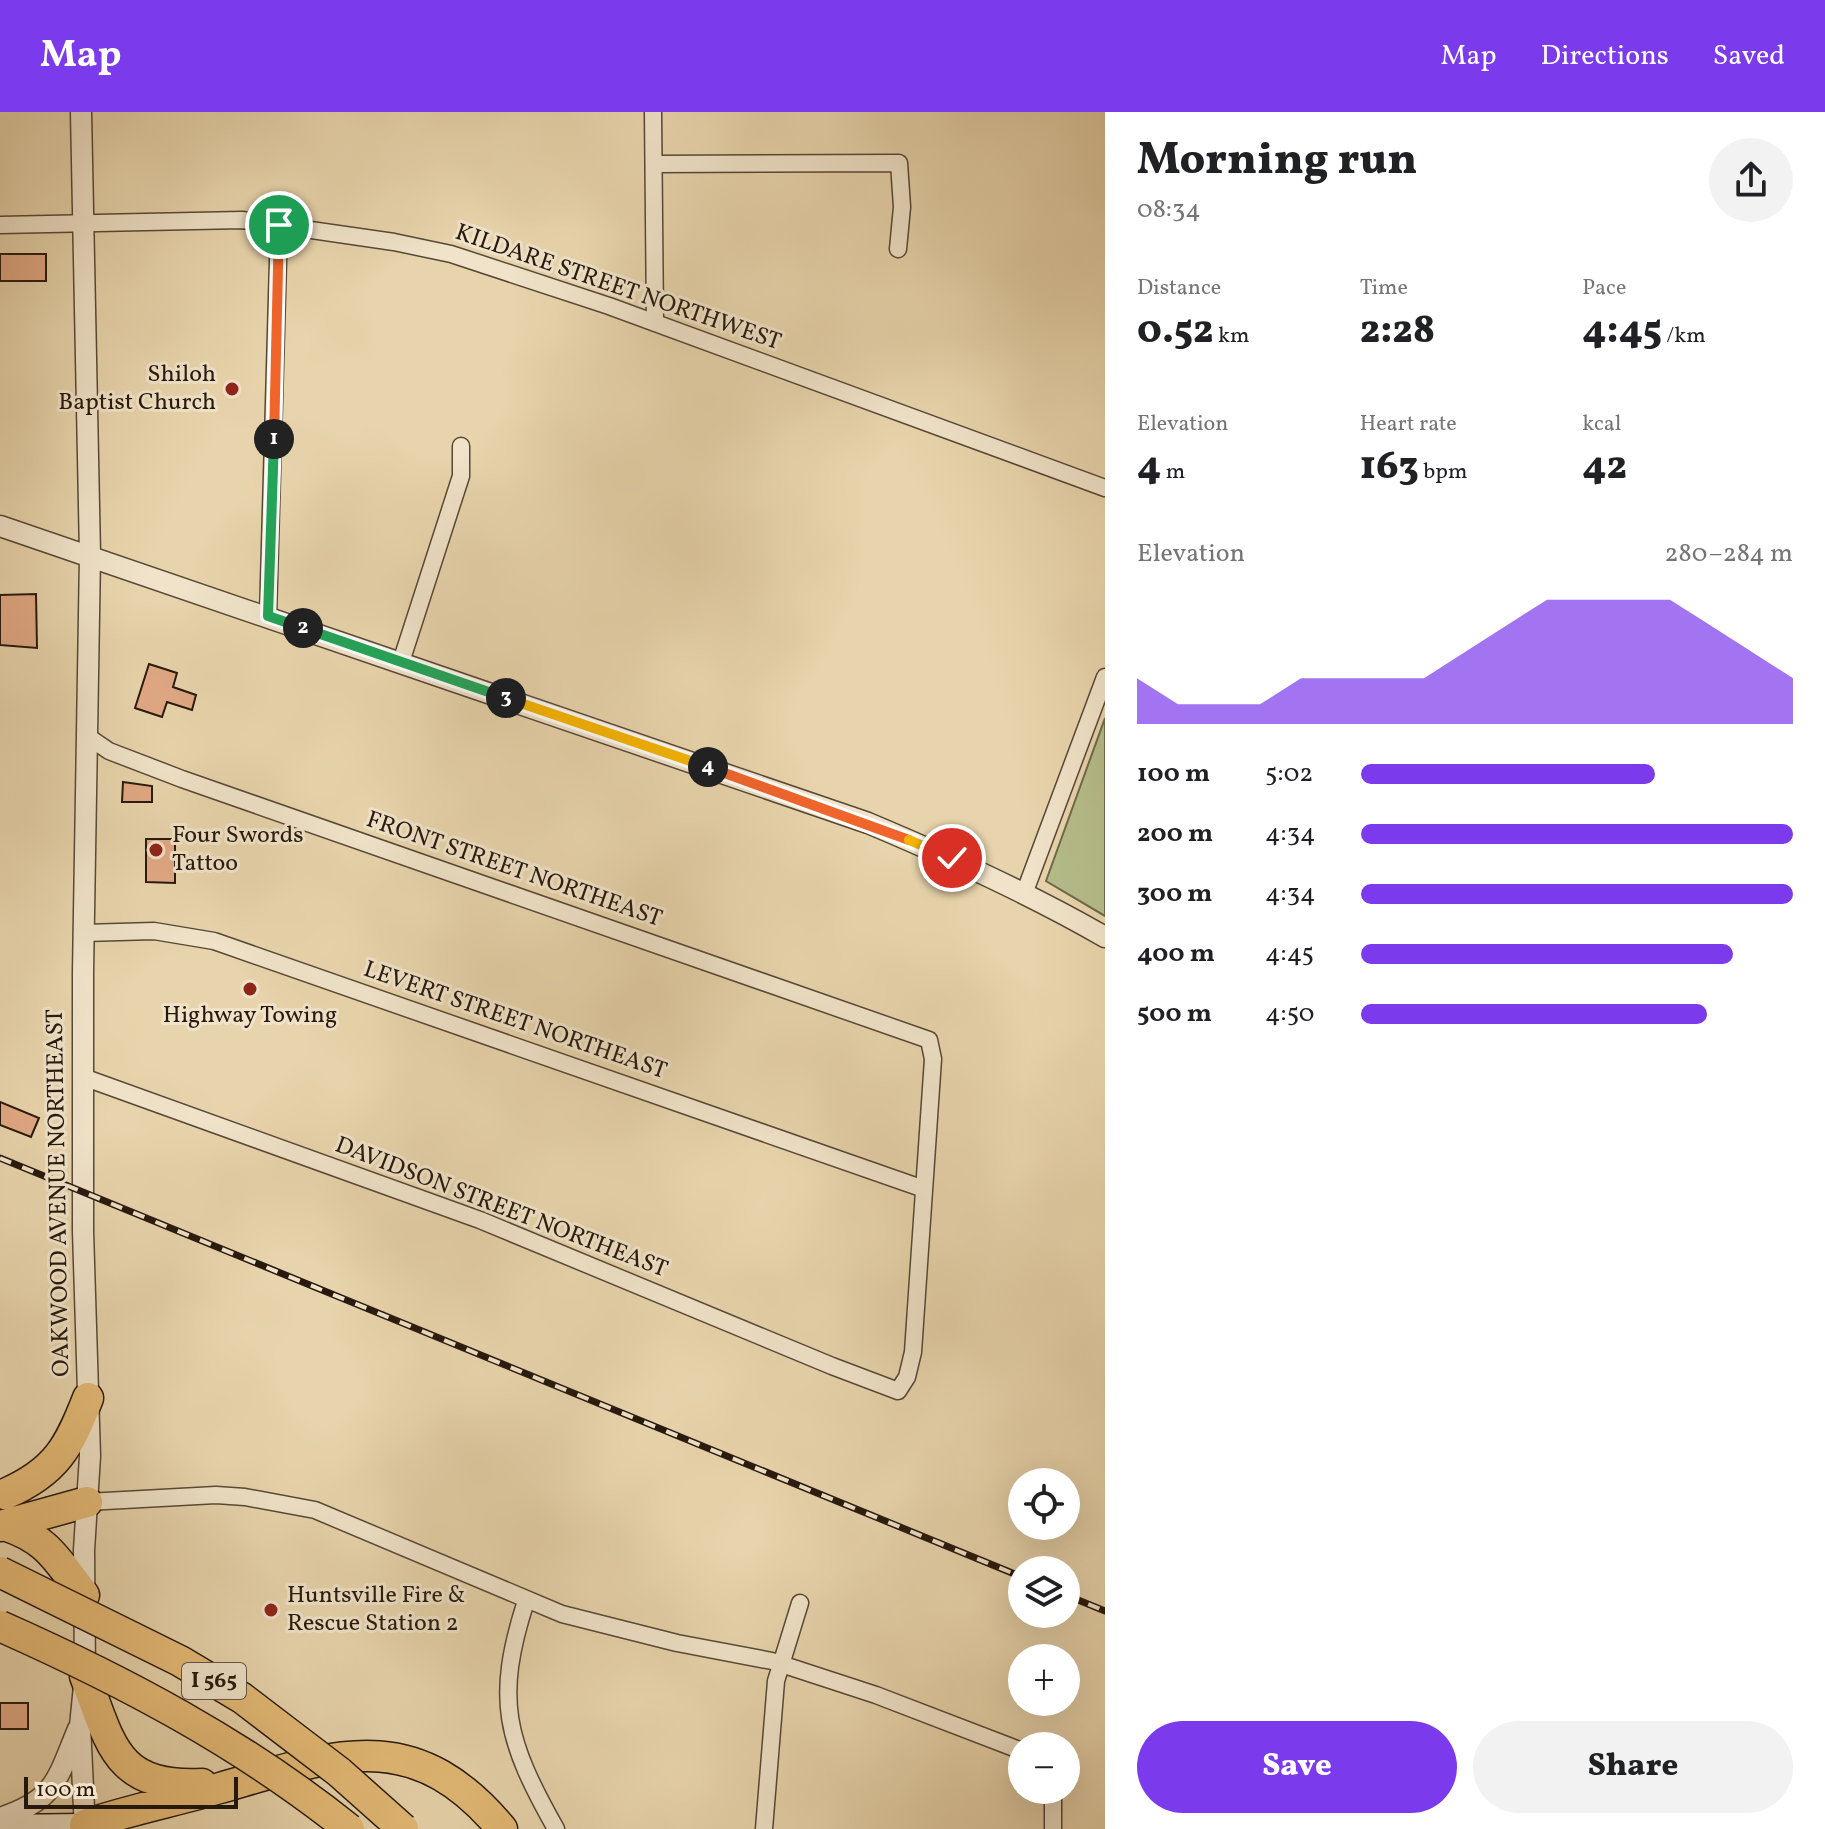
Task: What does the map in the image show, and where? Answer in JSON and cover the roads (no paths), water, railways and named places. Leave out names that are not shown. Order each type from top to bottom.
[{"type":"highway","points":[[2,1493],[42,1475],[57,1460],[72,1439],[88,1398]]},
{"type":"highway","points":[[2,1493],[87,1502]]},
{"type":"highway","points":[[2,1525],[87,1502]]},
{"type":"highway","points":[[2,1525],[30,1533],[47,1547],[84,1595]]},
{"type":"highway","name":"I 565","points":[[0,1572],[180,1661],[242,1698],[339,1772],[403,1829]]},
{"type":"highway","name":"I 565","points":[[0,1626],[74,1659],[234,1746],[349,1829]]},
{"type":"highway","points":[[85,1676],[112,1745],[131,1770],[148,1780],[179,1785],[236,1783]]},
{"type":"highway","points":[[87,1828],[119,1813],[236,1783],[298,1763],[337,1756],[386,1756],[417,1765],[459,1786],[502,1829]]},
{"type":"main road","points":[[0,1826],[87,1828]]},
{"type":"street","name":"OAKWOOD AVENUE NORTHEAST","points":[[81,112],[90,555],[83,1077],[83,1238],[88,1398],[85,1676],[80,1726],[87,1828]]},
{"type":"street","points":[[653,112],[655,323]]},
{"type":"street","points":[[654,164],[899,163],[902,207],[898,249]]},
{"type":"street","name":"KILDARE STREET NORTHWEST","points":[[0,225],[242,220],[451,254],[655,323],[1105,488]]},
{"type":"street","points":[[268,616],[279,225]]},
{"type":"street","points":[[401,662],[461,476],[461,446]]},
{"type":"street","points":[[0,526],[868,823],[1024,894],[1105,937]]},
{"type":"street","points":[[1024,894],[1105,677]]},
{"type":"street","name":"FRONT STREET NORTHEAST","points":[[87,736],[109,751],[182,779],[929,1040],[933,1059],[924,1189]]},
{"type":"street","name":"LEVERT STREET NORTHEAST","points":[[84,933],[154,931],[214,941],[924,1189]]},
{"type":"street","name":"DAVIDSON STREET NORTHEAST","points":[[83,1077],[480,1220],[898,1391],[907,1377],[913,1352],[924,1189]]},
{"type":"street","points":[[87,1502],[216,1495],[315,1510],[381,1535],[526,1601],[562,1614],[677,1643],[781,1663],[876,1695],[1008,1746]]},
{"type":"street","points":[[526,1601],[507,1677],[507,1716],[526,1772],[554,1825]]},
{"type":"street","points":[[764,1829],[770,1732],[781,1663],[800,1603]]},
{"type":"street","points":[[0,1818],[38,1804],[49,1793],[80,1726]]},
{"type":"street","points":[[1053,1804],[1053,1829]]},
{"type":"railway","points":[[0,1158],[1008,1571]]},
{"type":"railway","points":[[1080,1601],[1105,1611]]},
{"type":"place","name":"Shiloh Baptist Church","points":[[232,389]]},
{"type":"place","name":"Four Swords Tattoo","points":[[156,850]]},
{"type":"place","name":"Highway Towing","points":[[250,989]]},
{"type":"place","name":"Huntsville Fire & Rescue Station 2","points":[[271,1610]]}]
